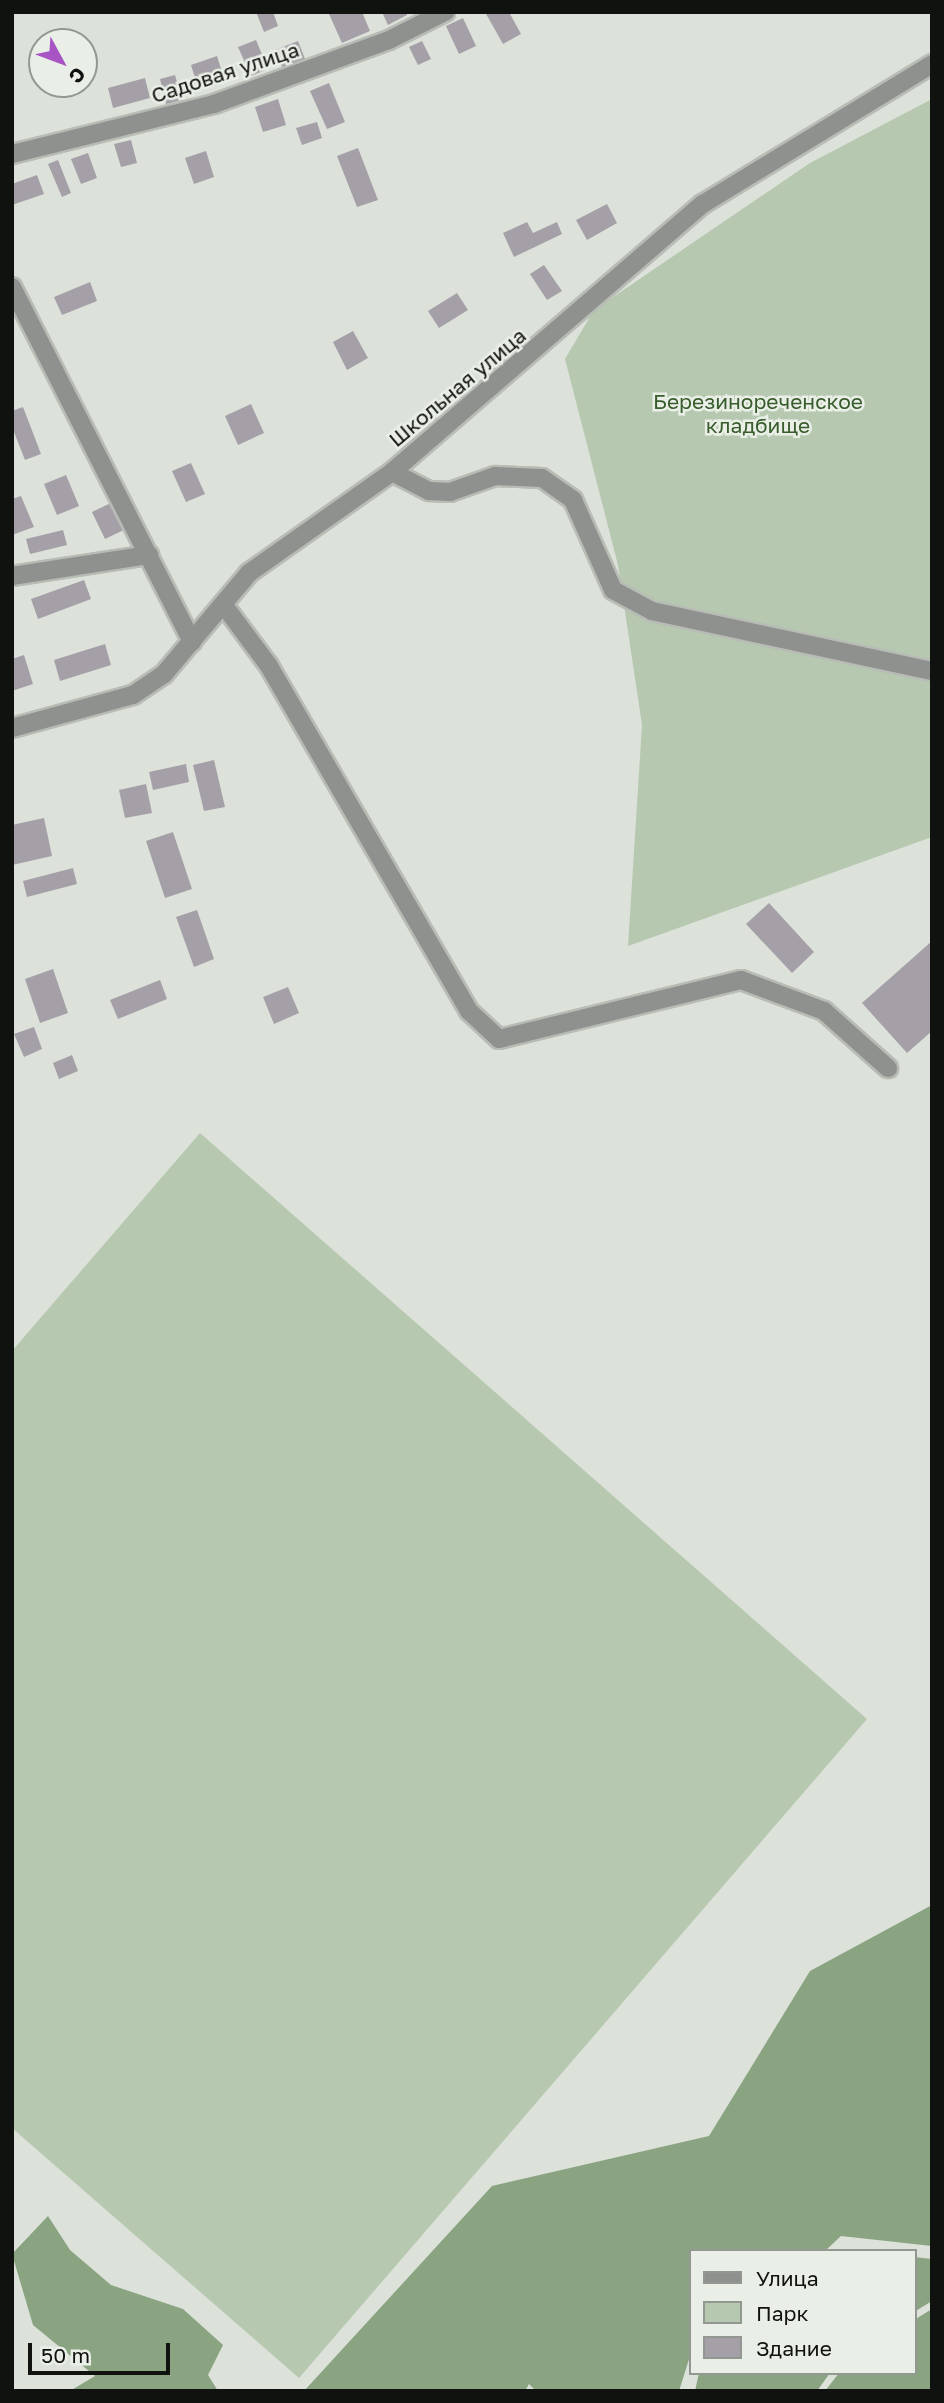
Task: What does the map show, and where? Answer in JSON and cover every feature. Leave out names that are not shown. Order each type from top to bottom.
[{"type":"street","name":"Садовая улица","points":[[12,154],[214,104],[388,40],[445,12]]},
{"type":"street","name":"Школьная улица","points":[[12,728],[133,695],[164,674],[248,573],[392,472],[703,204],[932,64]]},
{"type":"street","points":[[12,287],[192,642]]},
{"type":"street","points":[[392,472],[429,491],[450,492],[495,476],[542,478],[573,500],[613,590],[652,611],[932,671]]},
{"type":"street","points":[[12,576],[149,555]]},
{"type":"street","points":[[223,604],[270,666],[469,1010],[499,1039],[741,980],[824,1011],[888,1068]]},
{"type":"green space","name":"Березинореченское кладбище","points":[[932,99],[932,837],[628,946],[642,725],[618,565],[565,359],[594,310],[810,163]]},
{"type":"green space","points":[[200,1133],[867,1719],[299,2378],[12,2128],[12,1351]]},
{"type":"shaded area","points":[[932,1905],[932,2246],[841,2236],[827,2249],[688,2249],[688,2362],[679,2391],[536,2391],[529,2384],[525,2391],[304,2391],[492,2186],[709,2136],[810,1971]]},
{"type":"shaded area","points":[[48,2216],[70,2250],[111,2285],[183,2309],[223,2345],[208,2375],[218,2391],[70,2391],[95,2376],[33,2325],[12,2254]]},
{"type":"shaded area","points":[[916,2257],[932,2259],[932,2301],[916,2311]]},
{"type":"shaded area","points":[[932,2309],[932,2391],[825,2391],[837,2375],[916,2375],[916,2319]]},
{"type":"shaded area","points":[[699,2375],[829,2375],[817,2391],[695,2391]]},
{"type":"building","points":[[256,12],[273,12],[278,26],[264,32]]},
{"type":"building","points":[[362,12],[370,31],[342,43],[329,14]]},
{"type":"building","points":[[382,12],[406,12],[407,15],[388,25]]},
{"type":"building","points":[[485,12],[509,12],[521,34],[503,44]]},
{"type":"building","points":[[463,18],[476,46],[459,54],[446,26]]},
{"type":"building","points":[[256,40],[268,69],[251,76],[238,47]]},
{"type":"building","points":[[298,41],[305,59],[282,67],[275,50]]},
{"type":"building","points":[[422,41],[431,59],[418,65],[409,47]]},
{"type":"building","points":[[217,56],[222,72],[196,81],[191,65]]},
{"type":"building","points":[[175,75],[182,100],[166,104],[160,79]]},
{"type":"building","points":[[145,78],[150,98],[113,108],[108,88]]},
{"type":"building","points":[[329,83],[345,122],[327,129],[310,91]]},
{"type":"building","points":[[278,99],[286,125],[263,132],[255,107]]},
{"type":"building","points":[[317,122],[322,138],[302,145],[296,128]]},
{"type":"building","points":[[131,140],[137,163],[121,167],[114,144]]},
{"type":"building","points":[[358,148],[378,200],[357,207],[337,156]]},
{"type":"building","points":[[206,151],[214,177],[194,184],[185,158]]},
{"type":"building","points":[[88,153],[97,178],[81,184],[71,159]]},
{"type":"building","points":[[58,160],[71,193],[62,197],[48,164]]},
{"type":"building","points":[[37,175],[44,194],[12,205],[12,184]]},
{"type":"building","points":[[607,204],[617,223],[587,240],[576,220]]},
{"type":"building","points":[[527,222],[533,233],[557,222],[562,234],[514,257],[503,233]]},
{"type":"building","points":[[544,265],[562,291],[547,300],[530,274]]},
{"type":"building","points":[[90,282],[97,301],[62,315],[54,297]]},
{"type":"building","points":[[457,293],[468,310],[439,328],[428,311]]},
{"type":"building","points":[[353,331],[368,358],[347,370],[333,342]]},
{"type":"building","points":[[251,404],[264,433],[238,445],[225,416]]},
{"type":"building","points":[[23,407],[41,454],[25,460],[12,427],[12,411]]},
{"type":"building","points":[[191,463],[205,494],[186,502],[172,471]]},
{"type":"building","points":[[66,475],[79,506],[57,515],[44,484]]},
{"type":"building","points":[[21,496],[34,527],[12,535],[12,499]]},
{"type":"building","points":[[113,502],[126,529],[105,539],[92,512]]},
{"type":"building","points":[[63,530],[67,545],[30,554],[26,539]]},
{"type":"building","points":[[84,580],[91,599],[38,619],[31,599]]},
{"type":"building","points":[[105,644],[111,665],[60,681],[54,660]]},
{"type":"building","points":[[24,655],[33,684],[12,691],[12,659]]},
{"type":"building","points":[[214,760],[225,807],[204,811],[193,765]]},
{"type":"building","points":[[186,764],[189,782],[153,790],[149,772]]},
{"type":"building","points":[[146,784],[152,813],[125,818],[119,790]]},
{"type":"building","points":[[44,818],[52,856],[12,865],[12,825]]},
{"type":"building","points":[[173,832],[192,889],[165,898],[146,841]]},
{"type":"building","points":[[73,868],[77,884],[27,897],[23,881]]},
{"type":"building","points":[[769,903],[814,952],[792,973],[746,924]]},
{"type":"building","points":[[197,910],[214,959],[194,967],[176,917]]},
{"type":"building","points":[[932,941],[932,1031],[907,1053],[862,1003]]},
{"type":"building","points":[[53,969],[68,1013],[40,1023],[25,979]]},
{"type":"building","points":[[160,980],[167,999],[118,1019],[110,1000]]},
{"type":"building","points":[[288,987],[299,1013],[274,1024],[263,997]]},
{"type":"building","points":[[34,1027],[42,1049],[24,1057],[14,1034]]},
{"type":"building","points":[[72,1055],[78,1071],[59,1079],[53,1063]]}]
